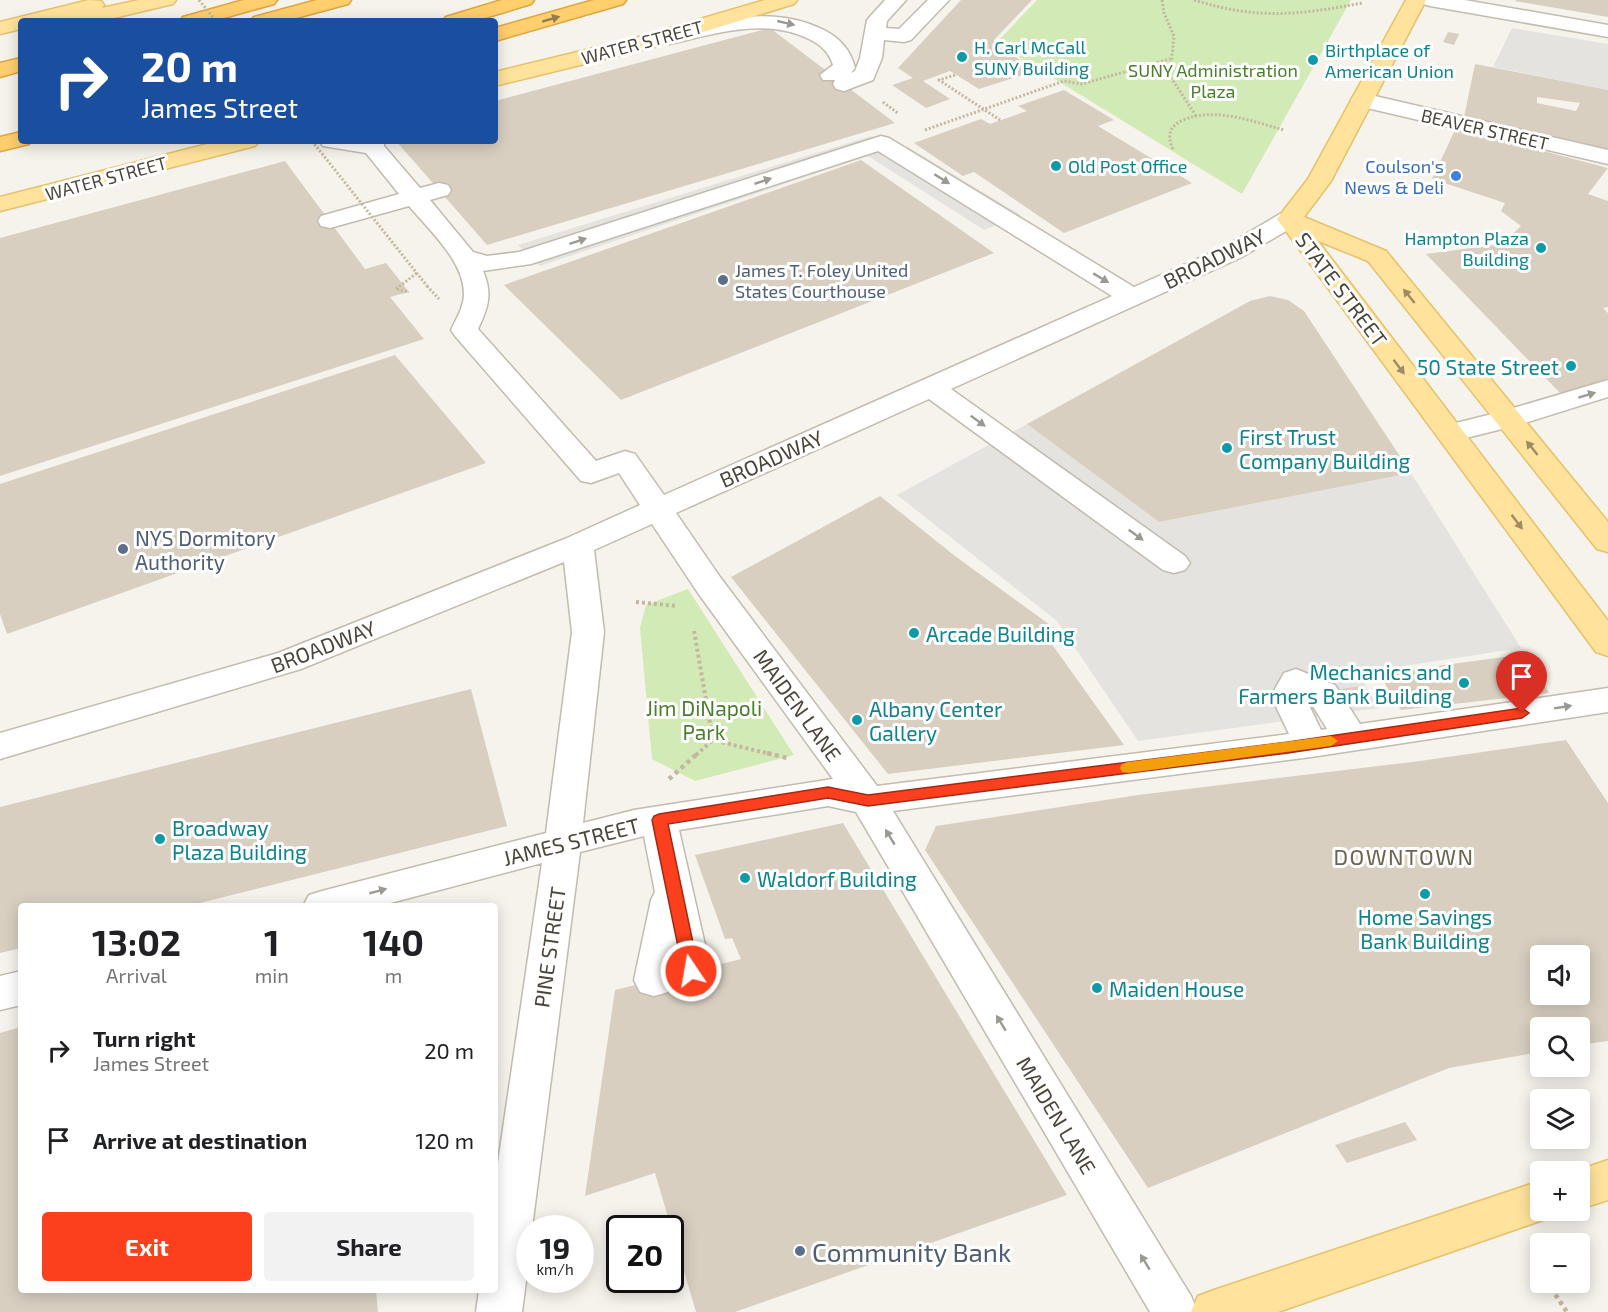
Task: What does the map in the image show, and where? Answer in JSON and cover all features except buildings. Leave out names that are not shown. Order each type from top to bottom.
[{"type":"highway","points":[[201,18],[267,0]]},
{"type":"highway","points":[[272,18],[341,0]]},
{"type":"highway","points":[[463,18],[524,0]]},
{"type":"highway","points":[[498,34],[616,0]]},
{"type":"highway","points":[[0,70],[18,65]]},
{"type":"highway","points":[[0,87],[18,83]]},
{"type":"highway","points":[[0,144],[18,140]]},
{"type":"main road","points":[[42,18],[117,0]]},
{"type":"main road","points":[[87,18],[166,0]]},
{"type":"main road","points":[[498,72],[731,0]]},
{"type":"main road","name":"WATER STREET","points":[[498,78],[646,42],[787,0]]},
{"type":"main road","name":"BROADWAY","points":[[1289,219],[1319,181],[1416,0]]},
{"type":"main road","points":[[0,28],[18,24]]},
{"type":"main road","points":[[0,38],[18,34]]},
{"type":"main road","name":"WATER STREET","points":[[7,203],[235,144]]},
{"type":"main road","name":"STATE STREET","points":[[1289,219],[1377,256],[1608,542]]},
{"type":"main road","name":"STATE STREET","points":[[1289,219],[1608,644]]},
{"type":"main road","points":[[1590,1186],[1608,1180]]},
{"type":"main road","points":[[1214,1312],[1530,1204]]},
{"type":"street","points":[[646,42],[761,20],[772,20],[813,32],[830,43],[842,56],[844,68],[838,80],[865,75],[871,58],[877,20],[896,0]]},
{"type":"street","points":[[875,33],[904,36],[939,0]]},
{"type":"street","points":[[1430,0],[1608,31]]},
{"type":"street","name":"BEAVER STREET","points":[[1362,100],[1608,157]]},
{"type":"street","points":[[372,144],[464,257],[485,264],[522,259],[881,143],[1132,297]]},
{"type":"street","points":[[330,221],[439,190]]},
{"type":"street","name":"BROADWAY","points":[[0,746],[289,661],[578,545],[1231,253],[1289,219]]},
{"type":"street","name":"MAIDEN LANE","points":[[464,257],[476,284],[478,300],[464,330],[591,474],[625,460],[709,585],[868,801],[1174,1312]]},
{"type":"street","points":[[931,387],[1174,563]]},
{"type":"street","points":[[1450,433],[1508,419],[1608,388]]},
{"type":"street","name":"PINE STREET","points":[[499,1312],[563,843],[588,632],[578,545]]},
{"type":"street","points":[[1311,744],[1288,696],[1296,681],[1323,694],[1351,738]]},
{"type":"street","name":"JAMES STREET","points":[[333,903],[634,824],[828,792],[868,801],[1311,744],[1608,700]]},
{"type":"street","points":[[659,820],[691,971]]},
{"type":"street","points":[[654,980],[672,886]]},
{"type":"street","points":[[0,993],[18,988]]},
{"type":"path","points":[[199,0],[214,18]]},
{"type":"path","points":[[1162,0],[1164,13],[1174,36],[1170,76],[1196,116]]},
{"type":"path","points":[[1194,0],[1245,14],[1281,15],[1307,14],[1362,3]]},
{"type":"path","points":[[922,131],[1064,81],[1082,84],[1170,58]]},
{"type":"path","points":[[955,75],[939,80],[1000,120]]},
{"type":"path","points":[[878,98],[905,118]]},
{"type":"path","points":[[1173,148],[1170,143],[1170,131],[1174,125],[1196,116],[1223,115],[1284,130]]},
{"type":"path","points":[[314,144],[428,286]]},
{"type":"path","points":[[409,292],[396,289],[417,273]]},
{"type":"path","points":[[694,630],[713,740]]},
{"type":"path","points":[[713,740],[792,759]]},
{"type":"path","points":[[666,781],[713,740]]},
{"type":"path","points":[[1554,1293],[1567,1312]]},
{"type":"green space","name":"SUNY Administration Plaza","points":[[1037,0],[1351,0],[1242,194],[1001,46],[998,41]]},
{"type":"green space","name":"Jim DiNapoli Park","points":[[688,589],[794,755],[695,781],[652,759],[640,628],[646,605]]},
{"type":"shaded area","points":[[1512,28],[1608,44],[1608,90],[1493,67]]},
{"type":"shaded area","points":[[871,136],[908,147],[1021,215],[984,230],[868,156],[540,266],[518,245]]},
{"type":"shaded area","points":[[1027,424],[1159,522],[1411,473],[1521,648],[1358,673],[1379,708],[1138,741],[1057,621],[897,495]]},
{"type":"slow traffic","points":[[1128,768],[1331,741]]},
{"type":"place","name":"H. Carl McCall SUNY Building","points":[[962,57]]},
{"type":"place","name":"Birthplace of American Union","points":[[1313,60]]},
{"type":"place","name":"Old Post Office","points":[[1056,166]]},
{"type":"place","name":"Coulson's News & Deli","points":[[1456,176]]},
{"type":"place","name":"Hampton Plaza Building","points":[[1541,248]]},
{"type":"place","name":"James T. Foley United States Courthouse","points":[[723,280]]},
{"type":"place","name":"50 State Street","points":[[1571,366]]},
{"type":"place","name":"First Trust Company Building","points":[[1227,448]]},
{"type":"place","name":"NYS Dormitory Authority","points":[[123,549]]},
{"type":"place","name":"Arcade Building","points":[[914,633]]},
{"type":"place","name":"Mechanics and Farmers Bank Building","points":[[1464,683]]},
{"type":"place","name":"Albany Center Gallery","points":[[857,720]]},
{"type":"place","name":"Broadway Plaza Building","points":[[160,839]]},
{"type":"place","name":"Waldorf Building","points":[[745,878]]},
{"type":"place","name":"Home Savings Bank Building","points":[[1425,894]]},
{"type":"place","name":"Maiden House","points":[[1097,988]]},
{"type":"place","name":"Community Bank","points":[[800,1251]]},
{"type":"district","name":"DOWNTOWN","points":[[1404,856]]},
{"type":"route","points":[[691,971],[659,820],[828,792],[868,801],[1288,747],[1522,713]]}]
